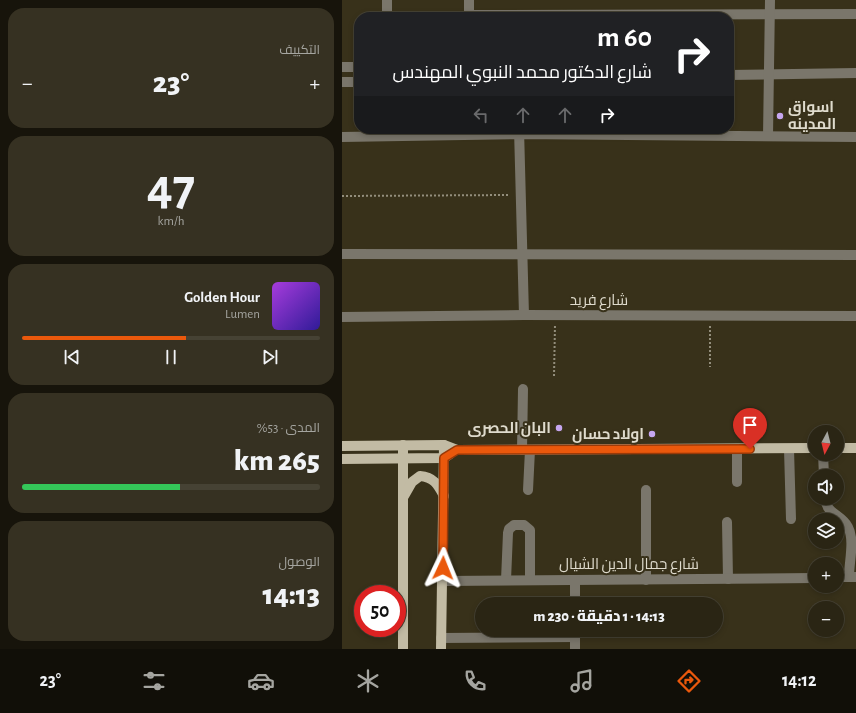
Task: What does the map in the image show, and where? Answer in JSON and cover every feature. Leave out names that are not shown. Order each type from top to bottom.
[{"type":"main road","points":[[403,445],[403,649]]},
{"type":"main road","points":[[441,649],[444,445]]},
{"type":"main road","points":[[342,446],[444,445],[457,450],[808,448]]},
{"type":"main road","points":[[844,448],[856,448]]},
{"type":"main road","points":[[342,459],[444,458],[457,450]]},
{"type":"main road","points":[[404,496],[412,482],[420,476],[432,479],[437,483],[444,498]]},
{"type":"street","points":[[387,0],[387,12]]},
{"type":"street","points":[[469,0],[469,12]]},
{"type":"street","points":[[768,136],[770,0]]},
{"type":"street","points":[[734,14],[856,14]]},
{"type":"street","points":[[342,67],[354,67]]},
{"type":"street","points":[[734,75],[856,73]]},
{"type":"street","points":[[342,82],[354,82]]},
{"type":"street","points":[[342,137],[430,134]]},
{"type":"street","points":[[519,134],[524,315]]},
{"type":"street","points":[[668,134],[856,138]]},
{"type":"street","points":[[342,254],[856,254]]},
{"type":"street","name":"شارع فريد","points":[[342,317],[524,315],[856,316]]},
{"type":"street","points":[[523,389],[528,490]]},
{"type":"street","points":[[736,482],[737,449]]},
{"type":"street","points":[[789,449],[791,519]]},
{"type":"street","points":[[646,490],[646,580]]},
{"type":"street","points":[[827,505],[828,508],[844,520],[848,527],[851,536],[852,577]]},
{"type":"street","points":[[727,522],[728,578]]},
{"type":"street","points":[[506,580],[509,529],[514,525],[524,525],[530,530],[530,580]]},
{"type":"street","name":"شارع جمال الدين الشيال","points":[[442,582],[506,580],[808,578]]},
{"type":"street","points":[[575,580],[575,597]]},
{"type":"street","points":[[441,638],[475,637]]},
{"type":"street","points":[[575,637],[575,649]]},
{"type":"path","points":[[342,196],[521,194]]},
{"type":"path","points":[[554,376],[555,315]]},
{"type":"path","points":[[710,316],[710,367]]},
{"type":"place","name":"اسواق المدينه","points":[[780,116]]},
{"type":"place","name":"البان الحصرى","points":[[559,428]]},
{"type":"place","name":"اولاد حسان","points":[[652,434]]},
{"type":"route","points":[[443,568],[444,458],[457,450],[750,449]]}]
